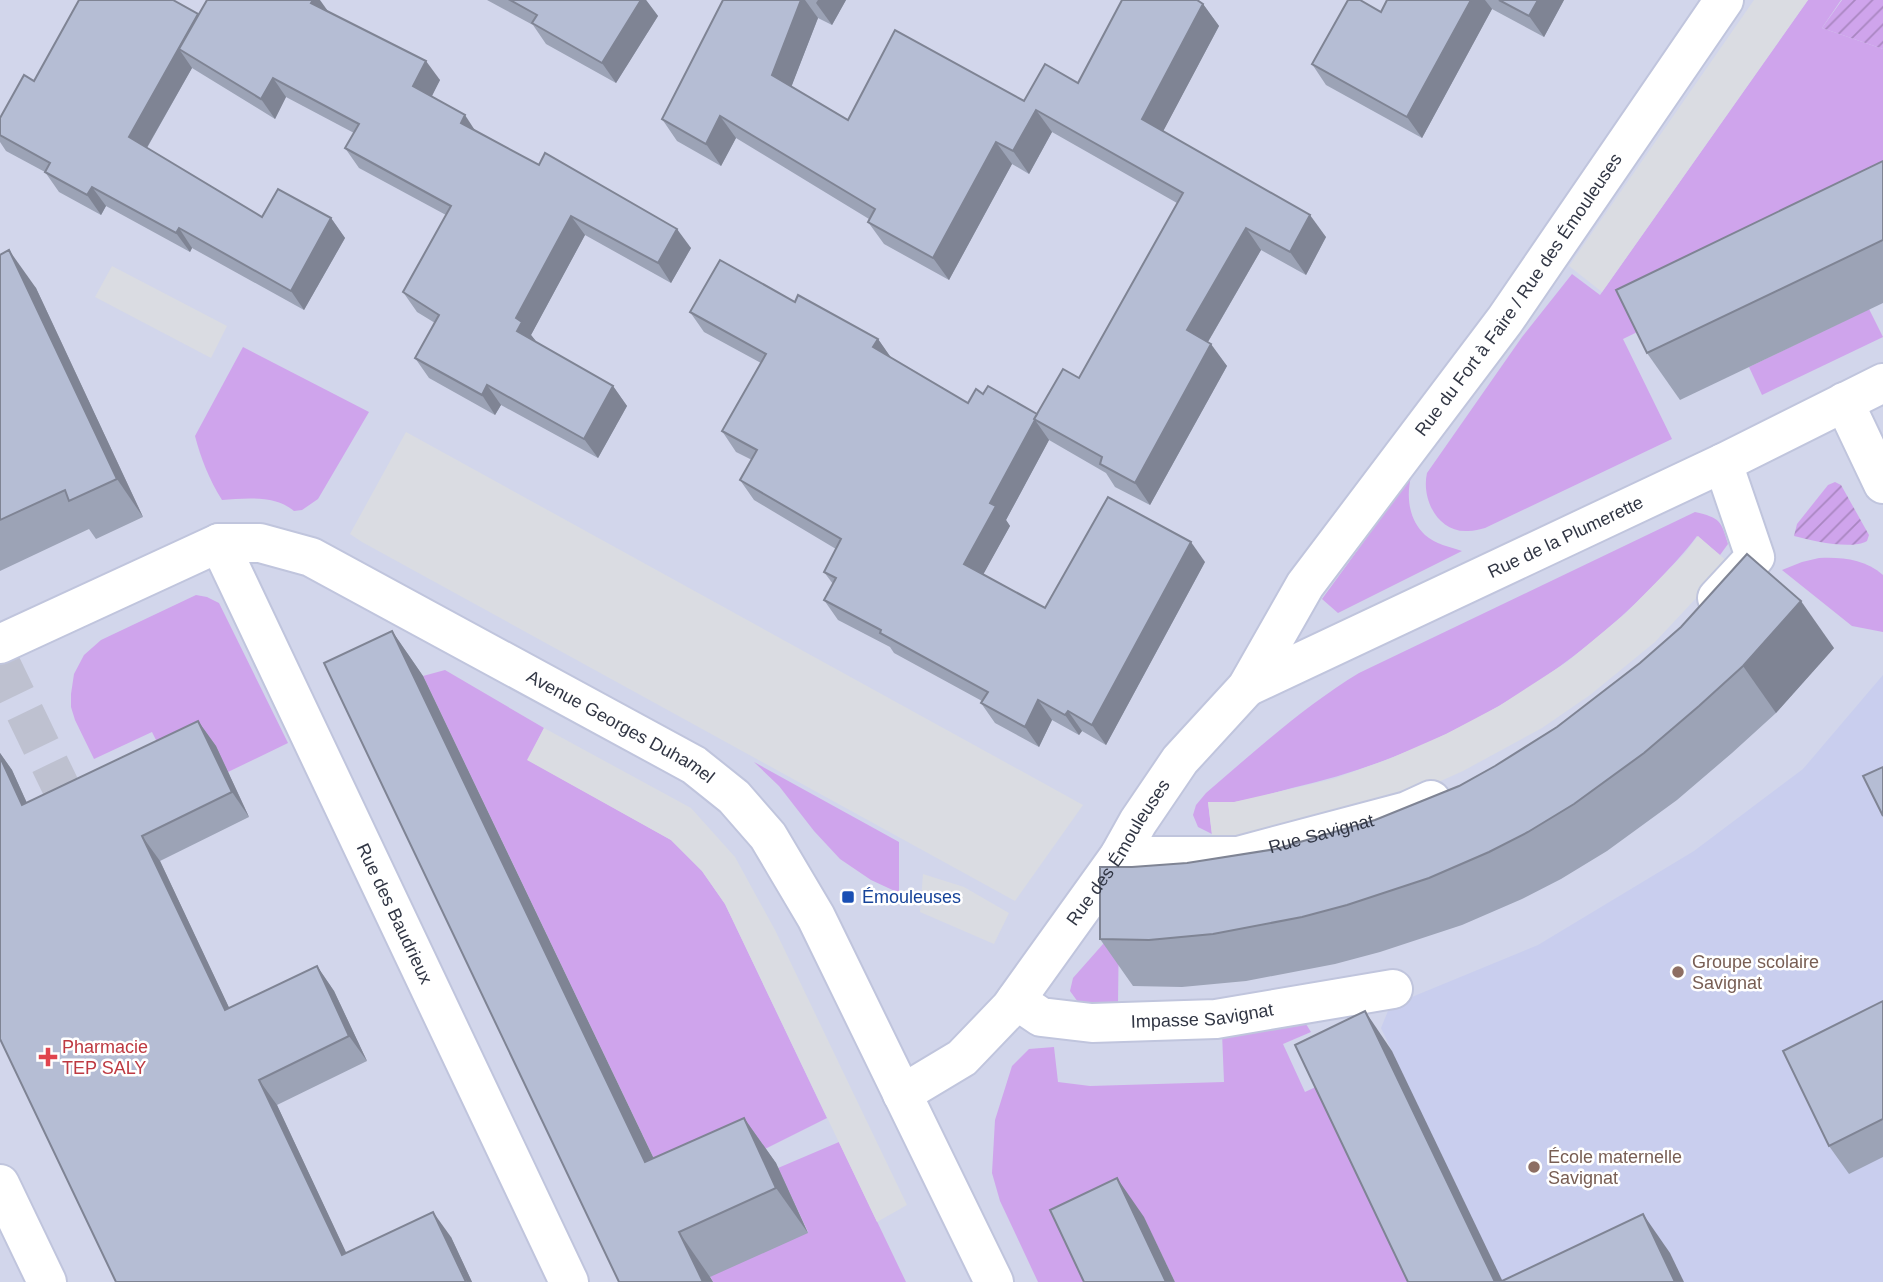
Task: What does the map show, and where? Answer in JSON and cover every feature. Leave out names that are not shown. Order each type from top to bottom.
[{"type":"street","name":"Rue du Fort à Faire / Rue des Émouleuses","points":[[1304,585],[1505,320],[1724,0]]},
{"type":"street","name":"Rue de la Plumerette","points":[[1247,687],[1723,463],[1883,383]]},
{"type":"street","points":[[1844,402],[1883,484]]},
{"type":"street","points":[[1691,626],[1755,556],[1723,463]]},
{"type":"street","name":"Avenue Georges Duhamel","points":[[0,644],[219,543],[260,543],[311,557],[694,765],[734,797],[768,836],[817,917],[994,1282]]},
{"type":"street","name":"Rue des Baudrieux","points":[[219,543],[569,1282]]},
{"type":"street","name":"Rue des Émouleuses","points":[[902,1094],[962,1058],[1016,1000],[1119,856],[1138,822],[1180,761],[1247,687],[1304,585]]},
{"type":"street","name":"Rue Savignat","points":[[1119,856],[1238,856],[1407,811],[1456,789]]},
{"type":"street","name":"Impasse Savignat","points":[[1016,1000],[1041,1017],[1092,1023],[1216,1019],[1393,989]]},
{"type":"street","points":[[0,1184],[47,1282]]},
{"type":"shaded area","points":[[0,0],[1883,0],[1883,1282],[0,1282]]},
{"type":"shaded area","points":[[1754,0],[1808,0],[1602,292],[1569,266]]},
{"type":"shaded area","points":[[1808,0],[1841,0],[1822,28],[1883,49],[1883,212],[1623,339],[1672,439],[1485,528],[1468,531],[1448,526],[1440,520],[1429,503],[1427,473],[1522,337],[1572,274],[1600,295]]},
{"type":"shaded area","points":[[1842,0],[1883,0],[1883,49],[1822,28]]},
{"type":"shaded area","points":[[112,266],[227,326],[211,358],[95,297]]},
{"type":"shaded area","points":[[1869,309],[1883,337],[1762,395],[1749,367]]},
{"type":"shaded area","points":[[243,347],[369,412],[318,499],[302,510],[294,511],[269,500],[222,500],[203,461],[195,436]]},
{"type":"shaded area","points":[[406,432],[1083,805],[1015,901],[362,542],[350,534]]},
{"type":"shaded area","points":[[1411,477],[1410,508],[1415,522],[1433,541],[1462,551],[1338,613],[1322,599]]},
{"type":"shaded area","points":[[1835,482],[1841,485],[1869,535],[1867,541],[1842,545],[1794,536],[1797,524],[1828,485]]},
{"type":"shaded area","points":[[1695,512],[1715,518],[1721,525],[1728,544],[1720,555],[1697,536],[1651,588],[1613,624],[1573,657],[1530,687],[1439,738],[1391,758],[1342,775],[1256,798],[1235,802],[1208,802],[1212,834],[1198,827],[1193,815],[1196,805],[1206,793],[1338,686],[1359,673]]},
{"type":"shaded area","points":[[1698,536],[1729,563],[1655,642],[1590,695],[1542,728],[1463,771],[1405,797],[1213,844],[1208,802],[1234,802],[1333,779],[1389,759],[1446,734],[1499,706],[1567,662],[1626,613],[1685,553]]},
{"type":"shaded area","points":[[1819,558],[1853,560],[1869,565],[1883,575],[1883,632],[1852,626],[1782,570]]},
{"type":"shaded area","points":[[196,595],[219,603],[288,743],[228,772],[163,754],[152,732],[94,759],[71,707],[74,674],[84,655],[101,640]]},
{"type":"shaded area","points":[[445,670],[544,728],[528,760],[671,840],[702,871],[725,904],[827,1118],[731,1166],[765,1251],[808,1232],[778,1168],[839,1142],[906,1282],[713,1282],[423,676]]},
{"type":"shaded area","name":"Groupe scolaire Savignat","points":[[1883,675],[1883,1282],[1384,1282],[1305,1093],[1392,1051],[1381,1028],[1390,1006],[1538,945],[1694,851],[1803,769]]},
{"type":"shaded area","points":[[544,728],[691,808],[735,857],[775,930],[907,1205],[877,1222],[725,904],[702,871],[671,840],[527,760]]},
{"type":"shaded area","points":[[754,762],[899,842],[899,893],[871,880],[840,859],[779,786]]},
{"type":"shaded area","points":[[923,874],[964,887],[1009,913],[994,944],[920,912]]},
{"type":"shaded area","points":[[1119,926],[1118,1003],[1078,1002],[1070,991],[1073,978]]},
{"type":"shaded area","points":[[1306,1024],[1311,1032],[1283,1044],[1305,1092],[1322,1084],[1417,1282],[1175,1282],[1144,1218],[1093,1282],[1038,1282],[1000,1201],[992,1173],[995,1120],[1012,1066],[1029,1049],[1054,1047],[1058,1082],[1090,1086],[1224,1082],[1222,1033]]},
{"type":"building","points":[[79,0],[173,0],[198,14],[129,137],[262,217],[278,189],[331,218],[291,291],[179,228],[176,233],[92,187],[87,195],[45,172],[50,163],[0,135],[0,118],[24,75],[34,81]]},
{"type":"building","points":[[207,0],[313,0],[311,3],[426,61],[413,86],[465,115],[461,123],[539,165],[545,153],[677,229],[658,263],[571,216],[516,318],[522,322],[517,331],[613,386],[584,439],[487,385],[482,395],[415,358],[439,315],[403,292],[451,206],[345,148],[359,124],[273,78],[261,99],[179,49]]},
{"type":"building","points":[[510,0],[641,0],[602,63],[532,23],[537,15]]},
{"type":"building","points":[[723,0],[801,0],[772,75],[848,120],[895,30],[1024,101],[1045,64],[1078,83],[1122,0],[1197,0],[1203,4],[1142,119],[1310,215],[1290,252],[1246,228],[1187,330],[1211,344],[1135,483],[1100,464],[1102,457],[1034,419],[1063,369],[1079,378],[1183,193],[1036,110],[1013,151],[996,142],[933,258],[868,222],[875,209],[720,116],[706,144],[662,119]]},
{"type":"building","points":[[1348,0],[1360,0],[1381,12],[1387,0],[1471,0],[1407,117],[1312,64]]},
{"type":"building","points":[[1499,0],[1538,0],[1529,16]]},
{"type":"building","points":[[1883,161],[1883,240],[1647,353],[1616,290]]},
{"type":"building","points":[[9,250],[117,479],[69,501],[65,490],[0,520],[0,255]]},
{"type":"building","points":[[720,260],[795,302],[798,295],[878,339],[873,347],[968,403],[976,389],[983,394],[988,386],[1037,414],[990,503],[996,506],[964,564],[1045,608],[1108,497],[1191,542],[1092,725],[1068,711],[1065,715],[1038,700],[1025,727],[981,703],[988,692],[824,600],[836,578],[824,572],[841,539],[740,480],[757,450],[722,431],[766,354],[690,312]]},
{"type":"building","points":[[1747,554],[1801,601],[1743,666],[1644,753],[1574,804],[1528,832],[1429,878],[1302,917],[1213,934],[1149,940],[1100,939],[1100,867],[1187,863],[1276,849],[1375,820],[1459,786],[1557,727],[1640,663],[1681,627]]},
{"type":"building","points":[[392,631],[645,1162],[744,1118],[776,1188],[679,1232],[703,1282],[619,1282],[324,663]]},
{"type":"building","points":[[198,721],[232,792],[142,836],[225,1010],[317,966],[349,1036],[259,1080],[342,1255],[433,1212],[466,1282],[116,1282],[0,1039],[0,757],[22,805]]},
{"type":"building","points":[[1883,767],[1883,816],[1863,776]]},
{"type":"building","points":[[1883,1001],[1883,1119],[1829,1146],[1783,1051]]},
{"type":"building","points":[[1365,1011],[1495,1282],[1408,1282],[1295,1045]]},
{"type":"building","points":[[1117,1178],[1166,1282],[1084,1282],[1050,1210]]},
{"type":"building","points":[[1643,1214],[1675,1282],[1500,1282]]},
{"type":"tunnel","points":[[0,661],[83,833]]},
{"type":"place","name":"Émouleuses","points":[[848,897]]},
{"type":"place","name":"Groupe scolaire Savignat","points":[[1678,972]]},
{"type":"place","name":"Pharmacie TEP SALY","points":[[48,1057]]},
{"type":"place","name":"École maternelle Savignat","points":[[1534,1167]]}]
